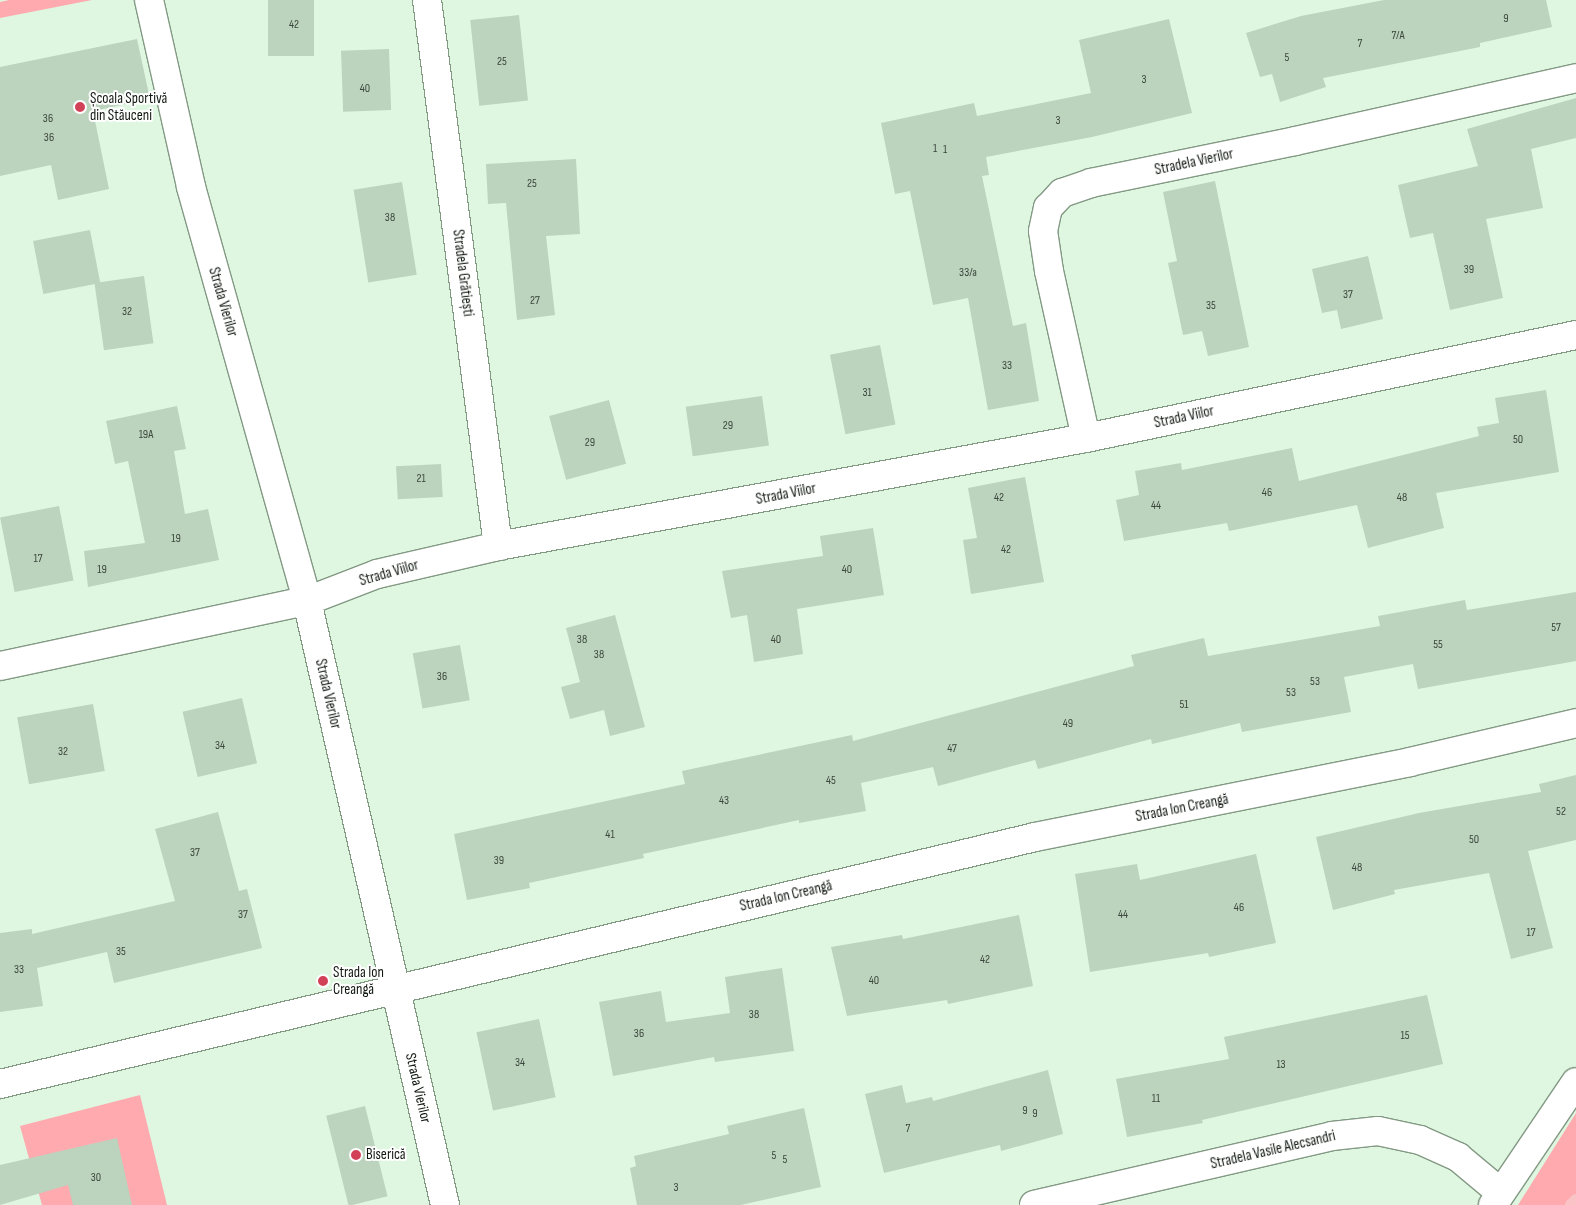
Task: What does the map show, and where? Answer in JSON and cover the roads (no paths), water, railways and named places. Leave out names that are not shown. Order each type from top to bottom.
[{"type":"street","name":"Strada Vierilor","points":[[149,0],[191,187],[307,601],[445,1205]]},
{"type":"street","name":"Stradela Grătiești","points":[[427,0],[498,546]]},
{"type":"street","name":"Stradela Vierilor","points":[[1086,438],[1049,271],[1043,231],[1048,208],[1062,193],[1091,183],[1576,78]]},
{"type":"street","name":"Strada Viilor","points":[[0,666],[307,601],[377,574],[498,546],[1086,438],[1576,335]]},
{"type":"street","name":"Strada Ion Creangă","points":[[0,1084],[395,988],[1035,838],[1410,762],[1576,723]]},
{"type":"street","points":[[1497,1198],[1576,1082]]},
{"type":"street","name":"Stradela Vasile Alecsandri","points":[[1034,1205],[1332,1136],[1378,1131],[1420,1140],[1458,1157],[1497,1198]]},
{"type":"waterway","points":[[1571,1205],[1576,1200]]},
{"type":"place","name":"Școala Sportivă din Stăuceni","points":[[80,107]]},
{"type":"place","name":"Strada Ion Creangă","points":[[323,981]]},
{"type":"place","name":"Biserică","points":[[356,1155]]}]
